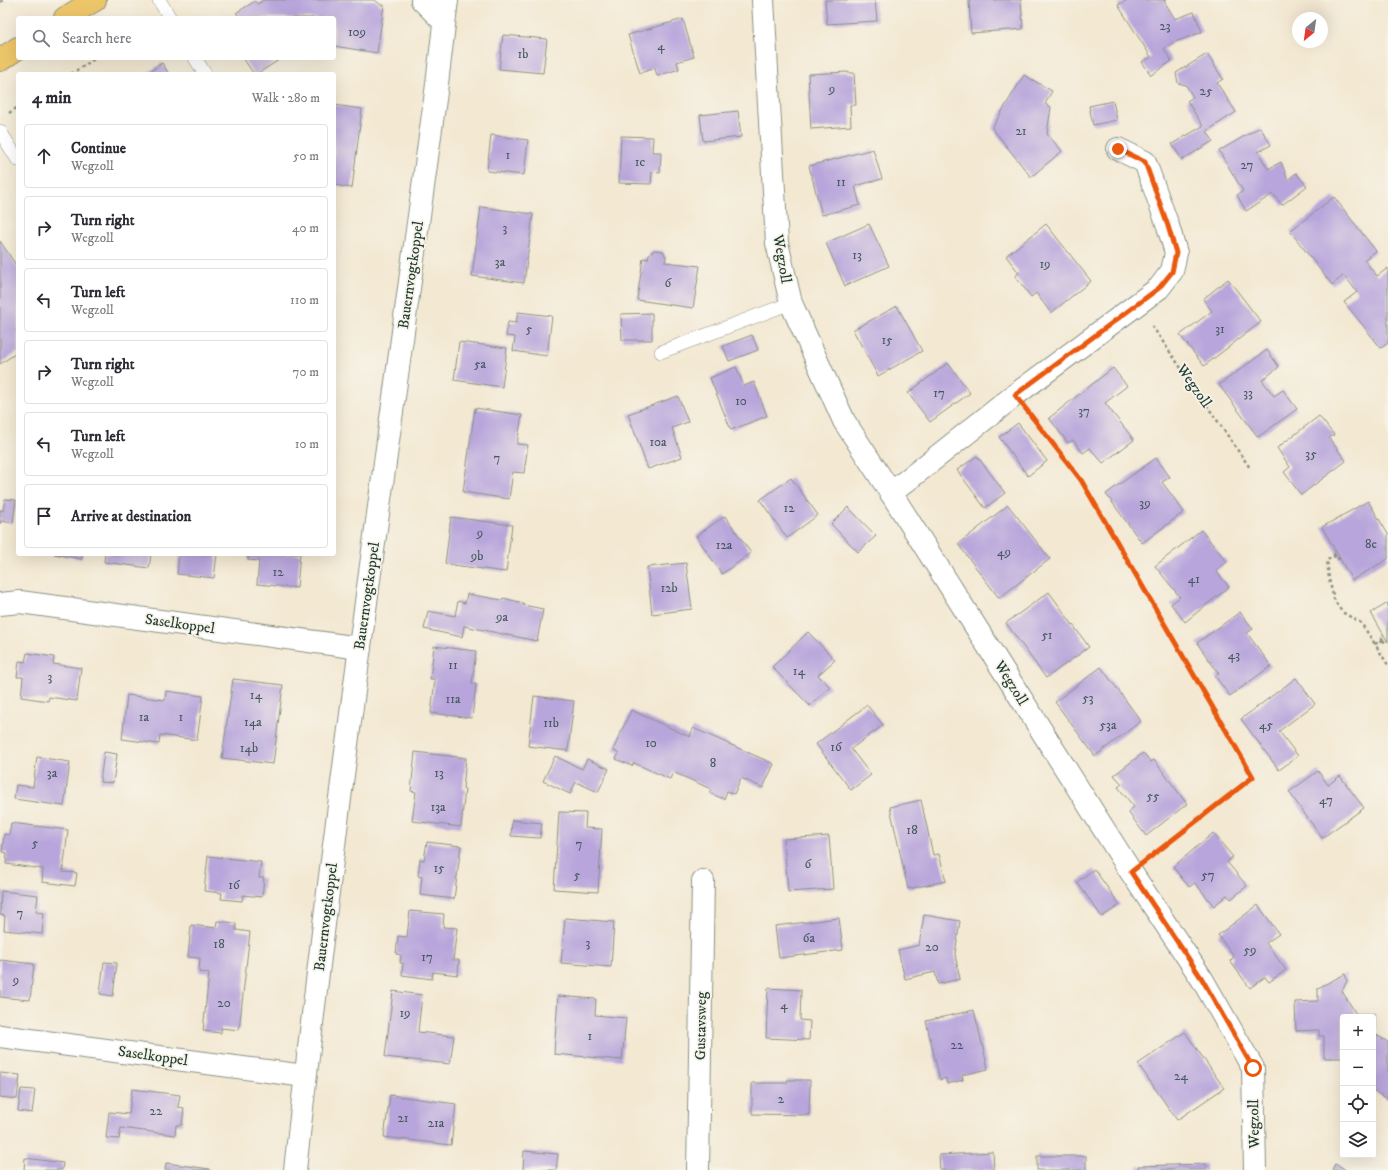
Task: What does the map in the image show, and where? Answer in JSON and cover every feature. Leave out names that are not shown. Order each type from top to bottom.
[{"type":"main road","points":[[68,16],[95,0]]},
{"type":"main road","points":[[0,60],[16,49]]},
{"type":"street","points":[[422,0],[444,22]]},
{"type":"street","name":"Bauernvogtkoppel","points":[[295,1170],[305,1076],[360,648],[436,92],[447,0]]},
{"type":"street","name":"Wegzoll","points":[[763,0],[777,243],[791,303],[844,421],[892,493],[1131,872],[1202,979],[1253,1068],[1255,1170]]},
{"type":"street","points":[[892,493],[1015,395],[1159,288],[1172,272],[1176,253],[1145,162],[1118,149]]},
{"type":"street","name":"Saselkoppel","points":[[0,604],[20,602],[360,648]]},
{"type":"street","name":"Gustavsweg","points":[[698,1170],[703,882]]},
{"type":"street","name":"Saselkoppel","points":[[0,1036],[305,1076]]},
{"type":"lane","points":[[159,0],[169,16]]},
{"type":"lane","points":[[196,60],[204,72]]},
{"type":"lane","points":[[0,131],[16,157]]},
{"type":"lane","points":[[661,352],[791,303]]},
{"type":"path","points":[[74,72],[93,60]]},
{"type":"path","name":"Wegzoll","points":[[1137,304],[1250,468]]},
{"type":"path","points":[[1015,395],[1081,480],[1253,777],[1131,872]]},
{"type":"path","points":[[1335,551],[1333,552],[1335,556]]},
{"type":"path","points":[[1335,556],[1337,559],[1340,558]]},
{"type":"path","points":[[1335,556],[1327,560],[1329,579],[1334,600],[1342,612],[1361,623],[1388,666]]},
{"type":"path","points":[[1383,635],[1381,636],[1383,640]]},
{"type":"path","points":[[1374,644],[1383,640],[1385,642],[1387,641]]},
{"type":"building","points":[[264,0],[375,0],[381,5],[384,5],[377,53],[336,46],[336,16],[239,16],[236,13],[255,1],[257,4]]},
{"type":"building","points":[[825,0],[875,0],[877,21],[827,24]]},
{"type":"building","points":[[969,0],[1021,0],[1023,29],[971,33]]},
{"type":"building","points":[[1127,0],[1166,0],[1164,1],[1175,19],[1194,12],[1202,32],[1172,43],[1164,49],[1172,61],[1151,75],[1142,62],[1151,57],[1118,5]]},
{"type":"building","points":[[683,19],[694,57],[677,62],[679,69],[657,76],[655,68],[640,73],[628,35]]},
{"type":"building","points":[[503,35],[547,39],[543,73],[499,69]]},
{"type":"building","points":[[1207,54],[1223,79],[1217,83],[1236,112],[1207,131],[1213,141],[1182,160],[1172,144],[1203,126],[1187,101],[1193,97],[1186,85],[1178,83],[1176,73]]},
{"type":"building","points":[[244,60],[279,60],[260,72],[253,72]]},
{"type":"building","points":[[162,63],[168,72],[149,72]]},
{"type":"building","points":[[854,73],[856,105],[850,105],[851,126],[811,129],[808,74]]},
{"type":"building","points":[[1024,75],[1052,91],[1045,104],[1051,107],[1047,134],[1062,151],[1031,177],[992,128]]},
{"type":"building","points":[[1113,101],[1117,120],[1093,125],[1089,106]]},
{"type":"building","points":[[336,105],[362,109],[352,188],[336,185]]},
{"type":"building","points":[[738,111],[741,137],[703,141],[700,115]]},
{"type":"building","points":[[1260,127],[1271,145],[1258,152],[1268,169],[1281,162],[1288,180],[1296,173],[1307,186],[1282,205],[1273,194],[1246,211],[1237,195],[1243,191],[1219,151]]},
{"type":"building","points":[[491,135],[528,140],[524,175],[487,171]]},
{"type":"building","points":[[621,136],[653,137],[652,152],[661,152],[660,173],[652,172],[651,184],[619,183]]},
{"type":"building","points":[[873,149],[882,179],[855,186],[860,205],[822,215],[809,166]]},
{"type":"building","points":[[1334,197],[1376,251],[1364,260],[1377,276],[1388,268],[1388,343],[1381,348],[1344,302],[1357,292],[1344,275],[1332,285],[1290,231]]},
{"type":"building","points":[[481,207],[533,214],[524,283],[472,276]]},
{"type":"building","points":[[869,224],[889,266],[845,286],[826,243]]},
{"type":"building","points":[[1046,224],[1091,281],[1051,313],[1036,293],[1031,297],[1015,276],[1019,273],[1006,256]]},
{"type":"building","points":[[0,241],[16,265],[16,353],[0,364]]},
{"type":"building","points":[[654,250],[663,251],[666,257],[665,262],[700,266],[693,308],[637,300],[643,258],[648,259],[649,254]]},
{"type":"building","points":[[1228,279],[1261,322],[1204,366],[1180,335],[1212,311],[1203,299]]},
{"type":"building","points":[[897,306],[922,351],[878,376],[853,330]]},
{"type":"building","points":[[518,312],[552,316],[547,356],[513,351],[515,337],[506,336],[508,322],[516,323]]},
{"type":"building","points":[[652,313],[652,340],[622,340],[621,314]]},
{"type":"building","points":[[752,335],[758,350],[729,361],[723,346]]},
{"type":"building","points":[[459,342],[507,348],[502,387],[454,380]]},
{"type":"building","points":[[1267,350],[1279,367],[1262,380],[1274,396],[1283,390],[1297,409],[1258,437],[1219,385]]},
{"type":"building","points":[[948,363],[970,393],[930,422],[908,393]]},
{"type":"building","points":[[736,367],[744,386],[754,382],[767,416],[731,430],[710,378]]},
{"type":"building","points":[[1113,368],[1127,386],[1105,403],[1134,440],[1103,463],[1090,448],[1083,453],[1073,440],[1068,443],[1049,418]]},
{"type":"building","points":[[678,396],[688,422],[672,428],[682,457],[648,469],[628,414]]},
{"type":"building","points":[[475,408],[522,415],[517,444],[528,445],[524,473],[513,472],[509,499],[463,492]]},
{"type":"building","points":[[1319,416],[1334,435],[1329,438],[1346,461],[1301,495],[1284,472],[1290,467],[1277,448]]},
{"type":"building","points":[[1018,423],[1047,461],[1028,476],[999,437]]},
{"type":"building","points":[[977,456],[1005,493],[985,508],[957,470]]},
{"type":"building","points":[[1156,458],[1170,477],[1162,482],[1184,512],[1142,543],[1106,494]]},
{"type":"building","points":[[791,478],[818,515],[787,538],[760,500]]},
{"type":"building","points":[[5,499],[16,500],[13,523],[1,521],[0,524],[0,510],[3,511]]},
{"type":"building","points":[[1368,501],[1388,534],[1388,559],[1352,580],[1322,527]]},
{"type":"building","points":[[1008,505],[1050,559],[999,598],[958,544]]},
{"type":"building","points":[[848,507],[876,536],[858,552],[831,524]]},
{"type":"building","points":[[725,516],[751,553],[722,574],[696,536]]},
{"type":"building","points":[[451,517],[512,525],[506,572],[445,564]]},
{"type":"building","points":[[1201,530],[1227,562],[1216,571],[1229,587],[1185,622],[1171,604],[1180,597],[1155,566]]},
{"type":"building","points":[[65,556],[82,556],[82,559]]},
{"type":"building","points":[[105,556],[151,556],[149,568],[104,562]]},
{"type":"building","points":[[179,556],[217,556],[214,578],[177,574]]},
{"type":"building","points":[[248,556],[300,556],[297,588],[257,584],[259,561],[248,560]]},
{"type":"building","points":[[686,563],[692,609],[652,614],[647,567]]},
{"type":"building","points":[[1049,592],[1089,647],[1046,678],[1006,623]]},
{"type":"building","points":[[467,594],[502,600],[503,598],[523,603],[523,605],[543,609],[537,641],[464,626],[462,637],[424,629],[428,611],[455,616],[458,601],[465,603]]},
{"type":"building","points":[[1388,603],[1388,642],[1371,613]]},
{"type":"building","points":[[1240,612],[1253,629],[1247,633],[1271,666],[1230,696],[1215,676],[1219,674],[1197,643]]},
{"type":"building","points":[[808,632],[835,660],[818,675],[830,687],[810,706],[772,667]]},
{"type":"building","points":[[434,646],[476,651],[472,684],[476,684],[472,718],[431,713],[435,679],[430,679]]},
{"type":"building","points":[[27,653],[54,657],[53,664],[81,668],[77,701],[49,697],[48,701],[21,697],[23,677],[17,677],[19,661],[25,662]]},
{"type":"building","points":[[1101,667],[1141,721],[1095,756],[1055,702]]},
{"type":"building","points":[[1296,678],[1315,704],[1279,731],[1298,756],[1279,770],[1241,719]]},
{"type":"building","points":[[233,679],[283,685],[273,764],[222,758]]},
{"type":"building","points":[[166,691],[203,696],[197,740],[160,735],[159,744],[122,739],[127,695],[165,700]]},
{"type":"building","points":[[534,696],[574,701],[568,751],[528,746]]},
{"type":"building","points":[[867,705],[883,725],[851,749],[871,775],[851,790],[816,744]]},
{"type":"building","points":[[631,710],[690,737],[693,728],[774,764],[763,788],[741,778],[734,794],[727,791],[724,799],[709,793],[711,789],[673,772],[670,779],[634,763],[632,766],[616,759],[619,753],[613,750]]},
{"type":"building","points":[[104,752],[117,754],[113,783],[100,782]]},
{"type":"building","points":[[415,752],[466,758],[463,789],[465,789],[461,827],[412,821],[416,792],[411,791]]},
{"type":"building","points":[[1143,753],[1151,762],[1154,760],[1187,804],[1146,836],[1128,812],[1134,807],[1118,787],[1122,784],[1114,775]]},
{"type":"building","points":[[555,756],[582,769],[587,759],[609,769],[598,792],[576,782],[570,794],[543,781]]},
{"type":"building","points":[[37,757],[70,762],[64,806],[14,799],[16,785],[33,787]]},
{"type":"building","points":[[1318,771],[1328,785],[1340,776],[1364,808],[1322,838],[1289,792]]},
{"type":"building","points":[[921,800],[933,855],[939,854],[946,881],[908,889],[890,807]]},
{"type":"building","points":[[559,812],[586,813],[585,828],[602,829],[598,892],[554,889]]},
{"type":"building","points":[[512,820],[542,823],[540,838],[511,836]]},
{"type":"building","points":[[11,823],[68,830],[63,872],[77,873],[75,886],[42,882],[43,869],[6,864],[7,853],[2,852],[4,834],[9,835]]},
{"type":"building","points":[[1213,833],[1233,857],[1227,862],[1247,886],[1231,899],[1227,895],[1214,906],[1195,883],[1189,887],[1173,867]]},
{"type":"building","points":[[829,836],[833,889],[788,892],[784,839]]},
{"type":"building","points":[[427,842],[461,846],[454,899],[420,895],[422,877],[418,876],[420,859],[424,860]]},
{"type":"building","points":[[208,856],[261,862],[259,878],[264,878],[262,897],[243,895],[242,901],[221,899],[222,893],[204,891]]},
{"type":"building","points":[[1094,869],[1120,905],[1102,917],[1077,882]]},
{"type":"building","points":[[1,891],[38,895],[36,912],[44,913],[42,934],[4,930],[5,916],[0,915]]},
{"type":"building","points":[[1258,905],[1279,934],[1266,943],[1286,970],[1269,982],[1265,977],[1250,988],[1230,961],[1234,957],[1218,935]]},
{"type":"building","points":[[410,911],[444,914],[443,927],[457,928],[453,960],[459,960],[458,975],[433,972],[432,979],[402,975],[403,963],[400,963],[401,955],[396,954],[398,936],[407,937]]},
{"type":"building","points":[[924,915],[960,921],[955,954],[960,979],[938,984],[935,972],[905,979],[898,950],[919,945]]},
{"type":"building","points":[[565,918],[614,922],[611,967],[561,963]]},
{"type":"building","points":[[839,918],[843,950],[779,958],[775,926]]},
{"type":"building","points":[[217,921],[236,923],[236,930],[250,932],[239,1030],[221,1028],[221,1033],[203,1031],[209,973],[199,972],[200,958],[188,957],[191,925],[216,928]]},
{"type":"building","points":[[0,960],[34,964],[30,1000],[0,997]]},
{"type":"building","points":[[104,962],[117,963],[113,996],[100,994]]},
{"type":"building","points":[[1345,974],[1347,981],[1342,991],[1356,1014],[1340,1014],[1340,1058],[1324,1058],[1324,1036],[1319,1036],[1319,1030],[1296,1031],[1295,1002],[1318,1001],[1318,988]]},
{"type":"building","points":[[768,988],[801,990],[800,1020],[810,1021],[809,1040],[766,1038]]},
{"type":"building","points":[[393,991],[422,995],[418,1032],[454,1036],[450,1064],[385,1057]]},
{"type":"building","points":[[558,996],[596,999],[595,1015],[626,1018],[622,1060],[554,1054]]},
{"type":"building","points":[[974,1010],[988,1069],[962,1075],[963,1080],[947,1084],[946,1078],[940,1080],[926,1021]]},
{"type":"building","points":[[1185,1032],[1224,1088],[1177,1120],[1138,1064]]},
{"type":"building","points":[[1376,1035],[1388,1042],[1388,1099],[1376,1093]]},
{"type":"building","points":[[0,1073],[20,1075],[17,1099],[0,1097]]},
{"type":"building","points":[[787,1080],[810,1080],[809,1115],[752,1114],[752,1083],[787,1083]]},
{"type":"building","points":[[21,1089],[35,1090],[32,1113],[18,1111]]},
{"type":"building","points":[[132,1089],[180,1095],[178,1107],[184,1108],[182,1125],[176,1125],[175,1135],[121,1128],[119,1139],[106,1138],[109,1112],[129,1114]]},
{"type":"building","points":[[390,1095],[456,1104],[451,1145],[384,1137]]},
{"type":"building","points":[[524,1151],[558,1154],[556,1170],[523,1170]]},
{"type":"building","points":[[993,1152],[994,1170],[940,1170],[939,1155]]},
{"type":"building","points":[[1037,1156],[1086,1156],[1086,1170],[1037,1170]]},
{"type":"building","points":[[25,1158],[63,1163],[62,1170],[24,1170]]},
{"type":"building","points":[[166,1163],[210,1169],[210,1170],[165,1170]]},
{"type":"building","points":[[1206,1164],[1206,1170],[1138,1170],[1138,1166]]},
{"type":"building","points":[[1335,1164],[1346,1170],[1332,1170]]},
{"type":"route","points":[[1118,149],[1145,162],[1176,253],[1172,272],[1159,288],[1015,395],[1081,480],[1253,777],[1131,872],[1202,979],[1253,1068]]}]
